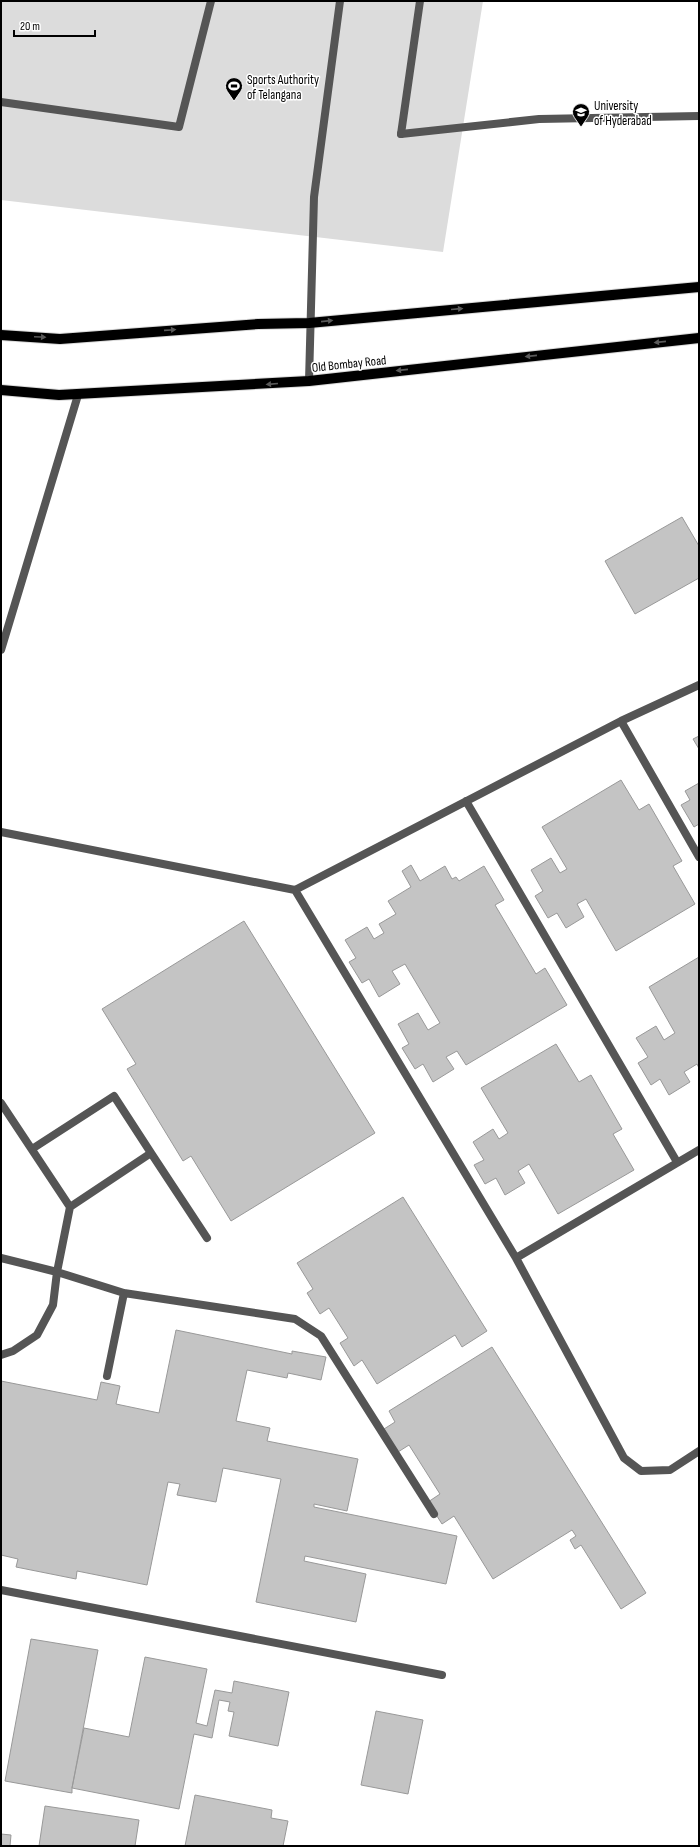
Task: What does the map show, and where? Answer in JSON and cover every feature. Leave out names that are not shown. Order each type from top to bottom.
[{"type":"main road","points":[[1,335],[60,339],[258,324],[309,323],[699,287]]},
{"type":"main road","name":"Old Bombay Road","points":[[1,390],[59,395],[78,395],[309,381],[699,338]]},
{"type":"street","points":[[1,102],[179,127],[211,1]]},
{"type":"street","points":[[309,381],[309,323],[314,197],[340,1]]},
{"type":"street","points":[[420,1],[401,134],[539,119],[699,116]]},
{"type":"street","points":[[1,650],[78,395]]},
{"type":"street","points":[[1,832],[295,890],[621,722],[699,686]]},
{"type":"street","points":[[621,722],[699,857]]},
{"type":"street","points":[[466,801],[677,1162]]},
{"type":"street","points":[[295,890],[516,1258],[624,1458],[642,1471],[670,1470],[699,1451]]},
{"type":"street","points":[[32,1149],[114,1096],[207,1238]]},
{"type":"street","points":[[1,1103],[70,1207]]},
{"type":"street","points":[[516,1258],[699,1150]]},
{"type":"street","points":[[1,1355],[13,1351],[37,1335],[53,1305],[56,1272],[70,1207],[151,1153]]},
{"type":"street","points":[[1,1258],[56,1272],[124,1293],[295,1319],[321,1336],[434,1514]]},
{"type":"street","points":[[107,1376],[124,1293]]},
{"type":"street","points":[[1,1590],[442,1675]]},
{"type":"shaded area","name":"Sports Authority of Telangana","points":[[1,1],[483,1],[443,252],[1,200]]},
{"type":"building","points":[[682,517],[699,546],[699,578],[635,614],[605,561]]},
{"type":"building","points":[[699,736],[699,749],[693,739]]},
{"type":"building","points":[[621,780],[639,810],[649,804],[682,861],[673,866],[695,904],[616,951],[586,899],[577,904],[584,917],[566,928],[557,913],[548,918],[535,896],[543,891],[531,870],[551,858],[560,873],[567,869],[542,827]]},
{"type":"building","points":[[699,783],[699,824],[694,827],[681,805],[690,800],[685,791]]},
{"type":"building","points":[[411,865],[420,881],[445,866],[452,879],[456,877],[459,881],[484,866],[504,900],[495,905],[536,974],[545,968],[567,1005],[466,1065],[457,1051],[446,1057],[454,1069],[433,1082],[423,1064],[415,1069],[402,1048],[409,1044],[398,1024],[418,1013],[428,1030],[440,1023],[405,964],[392,971],[400,984],[379,997],[369,979],[362,983],[349,962],[356,958],[345,940],[367,927],[374,939],[384,933],[379,924],[396,914],[388,901],[411,887],[402,871]]},
{"type":"building","points":[[244,921],[375,1133],[231,1221],[191,1156],[183,1161],[127,1069],[136,1064],[102,1009]]},
{"type":"building","points":[[699,957],[699,1068],[697,1064],[684,1072],[690,1082],[669,1095],[660,1079],[651,1085],[638,1063],[648,1057],[636,1038],[656,1026],[664,1040],[675,1033],[649,987]]},
{"type":"building","points":[[556,1044],[579,1082],[591,1075],[622,1129],[613,1134],[634,1170],[558,1214],[529,1164],[518,1171],[525,1183],[505,1195],[496,1178],[485,1184],[474,1165],[484,1160],[473,1142],[493,1129],[499,1139],[508,1133],[481,1088]]},
{"type":"building","points":[[403,1197],[487,1331],[462,1347],[455,1335],[377,1384],[362,1360],[354,1366],[340,1343],[348,1338],[329,1308],[320,1314],[307,1293],[313,1289],[297,1263]]},
{"type":"building","points":[[176,1330],[292,1354],[292,1351],[326,1357],[321,1380],[288,1373],[287,1378],[247,1370],[236,1421],[270,1428],[267,1441],[358,1459],[347,1511],[314,1504],[314,1507],[457,1536],[446,1584],[305,1556],[304,1561],[366,1574],[356,1622],[256,1602],[281,1479],[223,1468],[216,1502],[177,1495],[180,1484],[168,1482],[147,1585],[77,1571],[76,1579],[16,1567],[18,1559],[1,1555],[1,1381],[97,1400],[101,1382],[120,1386],[116,1404],[159,1413]]},
{"type":"building","points":[[492,1347],[646,1593],[621,1609],[581,1545],[575,1549],[570,1540],[576,1536],[572,1530],[493,1579],[454,1516],[442,1524],[428,1502],[440,1494],[409,1445],[398,1452],[384,1429],[395,1422],[389,1411]]},
{"type":"building","points":[[31,1639],[98,1650],[72,1793],[5,1781]]},
{"type":"building","points":[[145,1657],[207,1669],[196,1723],[207,1726],[215,1690],[232,1693],[234,1681],[289,1692],[278,1746],[229,1736],[234,1712],[228,1711],[230,1702],[219,1700],[212,1738],[194,1734],[179,1809],[72,1788],[84,1728],[129,1737]]},
{"type":"building","points":[[376,1711],[423,1720],[408,1794],[361,1785]]},
{"type":"building","points":[[195,1795],[272,1810],[271,1818],[288,1821],[283,1846],[185,1846]]},
{"type":"building","points":[[45,1806],[139,1820],[135,1846],[39,1846]]},
{"type":"building","points":[[1,1834],[11,1835],[10,1846],[1,1846]]},
{"type":"place","name":"Sports Authority of Telangana","points":[[234,101]]},
{"type":"place","name":"University of Hyderabad","points":[[581,127]]}]
